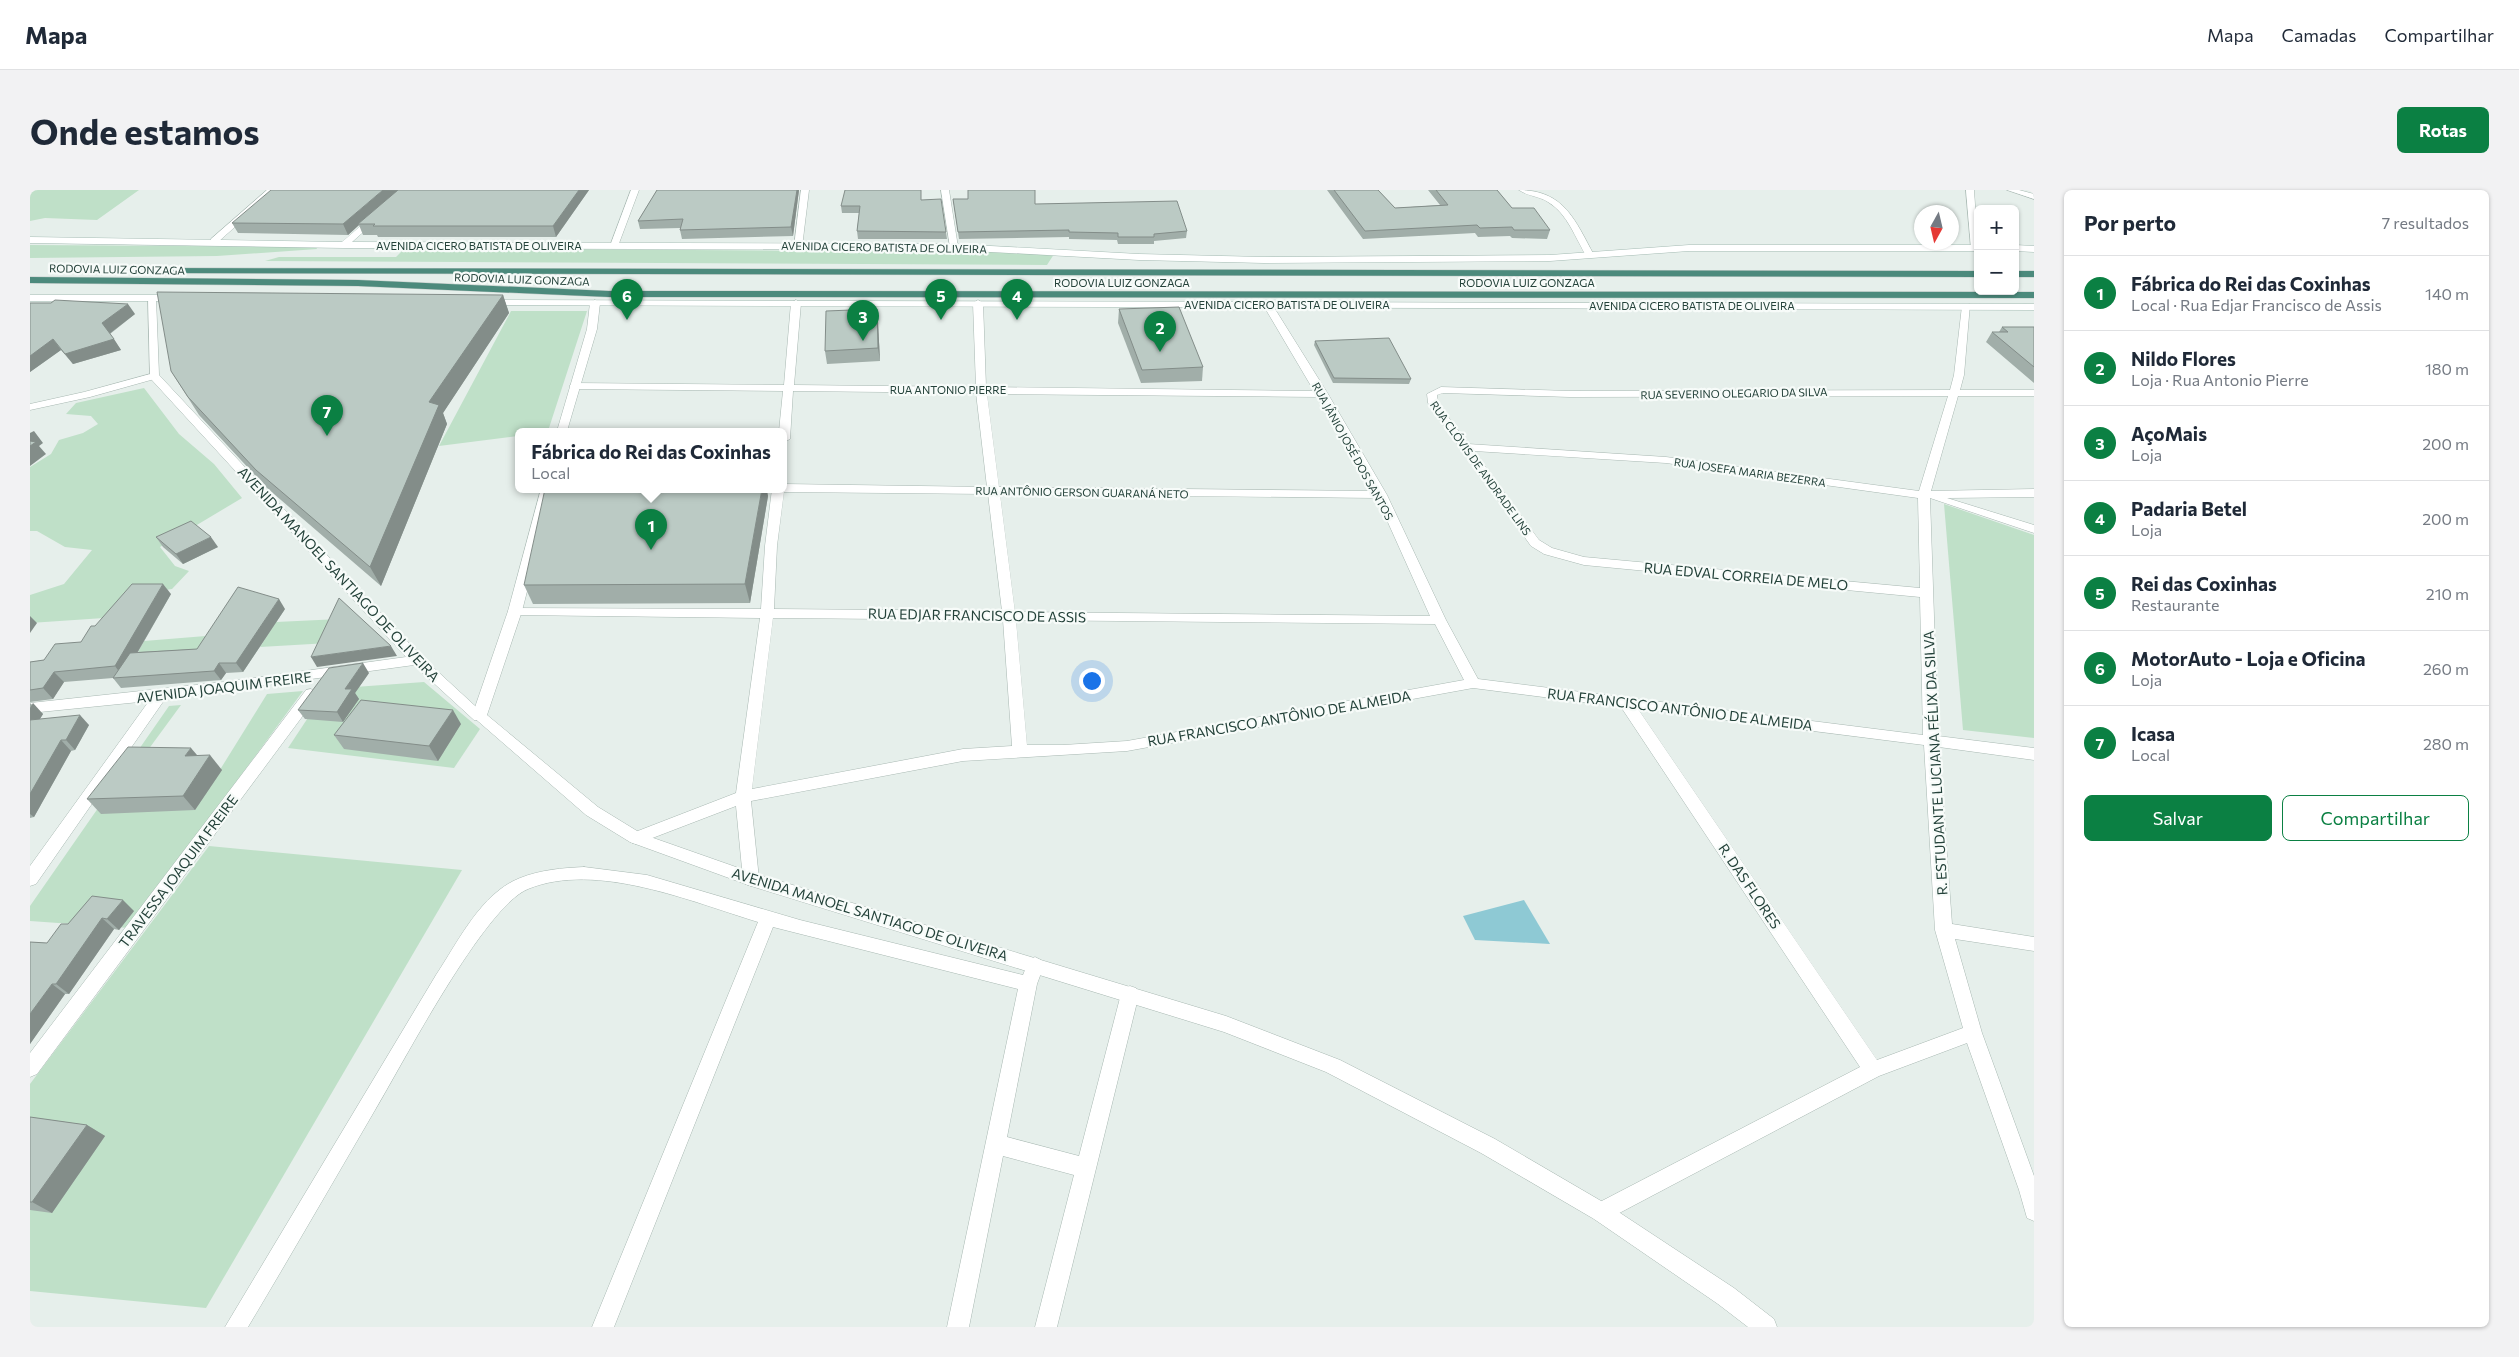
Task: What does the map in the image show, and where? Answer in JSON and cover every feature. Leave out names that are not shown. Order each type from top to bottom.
[{"type":"highway","name":"RODOVIA LUIZ GONZAGA","points":[[30,270],[114,270]]},
{"type":"highway","name":"RODOVIA LUIZ GONZAGA","points":[[143,271],[1974,274]]},
{"type":"highway","points":[[2019,274],[2034,274]]},
{"type":"highway","name":"RODOVIA LUIZ GONZAGA","points":[[30,280],[358,283],[609,294],[2034,295]]},
{"type":"street","points":[[214,241],[272,190]]},
{"type":"street","points":[[344,245],[376,215],[408,190]]},
{"type":"street","points":[[614,246],[635,190]]},
{"type":"street","points":[[798,246],[805,190]]},
{"type":"street","points":[[945,190],[954,247]]},
{"type":"street","points":[[1523,190],[1548,197],[1561,205],[1590,255]]},
{"type":"street","points":[[1970,190],[1974,229]]},
{"type":"street","points":[[2011,190],[2034,197]]},
{"type":"street","name":"AVENIDA CICERO BATISTA DE OLIVEIRA","points":[[30,240],[214,241],[344,245],[954,247],[1139,257],[1264,260],[1512,259],[1689,248],[1974,248]]},
{"type":"street","points":[[2019,248],[2034,248]]},
{"type":"street","points":[[30,298],[190,298]]},
{"type":"street","points":[[30,406],[86,395],[154,376],[151,298]]},
{"type":"street","name":"AVENIDA CICERO BATISTA DE OLIVEIRA","points":[[473,302],[796,304],[1266,303],[2034,307]]},
{"type":"street","points":[[563,428],[592,329],[595,303]]},
{"type":"street","points":[[978,303],[981,389],[1009,615],[1020,751]]},
{"type":"street","name":"RUA JÂNIO JOSÉ DOS SANTOS","points":[[1266,303],[1323,394],[1381,495],[1439,620],[1472,683]]},
{"type":"street","points":[[785,428],[796,304]]},
{"type":"street","name":"R. ESTUDANTE LUCIANA FÉLIX DA SILVA","points":[[1967,306],[1959,375],[1924,495],[1931,740],[1944,930],[1973,1033],[2031,1190],[2034,1211]]},
{"type":"street","name":"AVENIDA MANOEL SANTIAGO DE OLIVEIRA","points":[[154,376],[417,660],[479,716],[592,811],[636,838],[751,879],[1226,1024],[1333,1066],[1488,1146],[1601,1212],[1726,1296],[1766,1327]]},
{"type":"street","name":"RUA ANTONIO PIERRE","points":[[574,386],[1323,394]]},
{"type":"street","name":"RUA SEVERINO OLEGARIO DA SILVA","points":[[1435,392],[1451,390],[1570,394],[2034,393]]},
{"type":"street","name":"RUA CLÓVIS DE ANDRADE LINS","points":[[1435,392],[1430,398],[1433,403],[1535,542],[1548,551],[1565,558]]},
{"type":"street","name":"RUA JOSEFA MARIA BEZERRA","points":[[1466,447],[1666,460],[1924,495],[2034,493]]},
{"type":"street","name":"RUA ANTÔNIO GERSON GUARANÁ NETO","points":[[787,488],[1381,495]]},
{"type":"street","points":[[479,716],[515,611],[546,493]]},
{"type":"street","points":[[751,879],[743,797],[767,613],[771,546],[778,493]]},
{"type":"street","points":[[1924,495],[2034,530]]},
{"type":"street","name":"RUA EDVAL CORREIA DE MELO","points":[[1565,558],[1927,594]]},
{"type":"street","name":"RUA EDJAR FRANCISCO DE ASSIS","points":[[515,611],[1439,620]]},
{"type":"street","name":"AVENIDA JOAQUIM FREIRE","points":[[30,708],[160,696],[326,675],[417,660]]},
{"type":"street","name":"TRAVESSA JOAQUIM FREIRE","points":[[30,1068],[326,675]]},
{"type":"street","name":"RUA FRANCISCO ANTÔNIO DE ALMEIDA","points":[[636,838],[743,797],[963,755],[1127,746],[1472,683],[2034,754]]},
{"type":"street","points":[[30,879],[160,696]]},
{"type":"street","name":"R. DAS FLORES","points":[[1626,703],[1873,1070]]},
{"type":"street","points":[[236,1327],[442,980],[476,929],[497,903],[522,883],[550,876],[583,873],[639,881],[709,899],[768,918],[1028,984]]},
{"type":"street","points":[[602,1327],[768,918]]},
{"type":"street","points":[[1944,930],[2034,944]]},
{"type":"street","points":[[958,1327],[1028,984],[1035,965]]},
{"type":"street","points":[[1046,1327],[1130,994]]},
{"type":"street","points":[[1601,1212],[1873,1070],[1973,1033]]},
{"type":"street","points":[[996,1144],[1086,1168]]},
{"type":"green space","points":[[30,190],[139,190],[97,220],[45,218],[30,221]]},
{"type":"green space","points":[[30,245],[316,247],[317,249],[217,256],[30,258]]},
{"type":"green space","points":[[405,248],[817,251],[950,248],[1056,251],[1047,265],[265,261],[279,257],[396,257]]},
{"type":"green space","points":[[511,311],[587,311],[549,428],[515,428],[515,436],[439,446]]},
{"type":"green space","points":[[144,388],[179,434],[214,464],[242,498],[160,547],[175,566],[189,571],[172,589],[139,594],[104,618],[30,623],[30,595],[64,584],[92,550],[65,547],[37,531],[30,531],[30,467],[51,454],[59,440],[83,433],[98,424],[91,416],[66,414],[76,403]]},
{"type":"green space","points":[[1944,504],[2034,535],[2034,738],[1963,730]]},
{"type":"green space","points":[[340,619],[329,643],[260,647],[276,622]]},
{"type":"green space","points":[[218,635],[185,681],[133,662],[144,641]]},
{"type":"green space","points":[[424,682],[480,729],[454,768],[288,748],[327,689]]},
{"type":"green space","points":[[303,691],[129,928],[30,921],[30,906],[169,706],[181,705],[104,810],[195,810],[267,694]]},
{"type":"green space","points":[[209,846],[462,870],[206,1308],[30,1291],[30,1084]]},
{"type":"water","points":[[1524,900],[1550,944],[1475,940],[1463,916]]},
{"type":"building","points":[[271,190],[383,190],[343,224],[232,223]]},
{"type":"building","points":[[398,190],[579,190],[553,226],[373,226],[375,224],[358,224]]},
{"type":"building","points":[[657,190],[797,190],[791,227],[680,230],[683,219],[638,221]]},
{"type":"building","points":[[845,190],[921,190],[921,200],[941,199],[946,232],[857,231],[860,206],[841,206]]},
{"type":"building","points":[[968,190],[1035,190],[1035,204],[1177,201],[1187,231],[1154,234],[1154,237],[1118,237],[1118,233],[1069,232],[1069,230],[958,232],[953,199],[968,199]]},
{"type":"building","points":[[1334,190],[1378,190],[1395,208],[1448,205],[1436,190],[1497,190],[1512,208],[1534,208],[1550,230],[1514,230],[1512,227],[1480,228],[1477,225],[1365,231]]},
{"type":"building","points":[[157,292],[503,295],[429,402],[439,405],[370,567],[256,470],[188,397],[171,371]]},
{"type":"building","points":[[55,300],[128,304],[102,323],[114,339],[65,354],[53,339],[30,356],[30,303],[51,303]]},
{"type":"building","points":[[1179,307],[1203,367],[1142,370],[1119,309]]},
{"type":"building","points":[[877,309],[878,348],[825,351],[826,311]]},
{"type":"building","points":[[2002,327],[2034,327],[2034,367],[1992,332],[2008,332]]},
{"type":"building","points":[[1389,338],[1411,379],[1334,378],[1315,341]]},
{"type":"building","points":[[544,493],[761,493],[745,584],[524,585]]},
{"type":"building","points":[[191,521],[211,537],[176,554],[156,537]]},
{"type":"building","points":[[132,584],[163,584],[115,666],[54,672],[43,688],[30,690],[30,662],[44,660],[55,644],[81,642],[91,626],[95,626]]},
{"type":"building","points":[[238,587],[279,599],[236,663],[219,663],[214,671],[113,678],[130,653],[197,649]]},
{"type":"building","points":[[339,598],[391,646],[311,657]]},
{"type":"building","points":[[363,663],[345,689],[352,689],[337,712],[298,710],[329,668]]},
{"type":"building","points":[[361,700],[453,710],[429,746],[334,735]]},
{"type":"building","points":[[80,715],[66,740],[61,740],[30,794],[30,720]]},
{"type":"building","points":[[128,747],[191,748],[185,756],[210,755],[183,796],[87,799]]},
{"type":"building","points":[[92,896],[123,900],[107,919],[102,918],[56,984],[52,984],[30,1014],[30,942],[47,943],[61,924],[68,924]]},
{"type":"building","points":[[30,1117],[87,1125],[32,1202],[30,1202]]},
{"type":"place","name":"MotorAuto - Loja e Oficina","points":[[627,320]]},
{"type":"place","name":"Rei das Coxinhas","points":[[941,320]]},
{"type":"place","name":"Padaria Betel","points":[[1017,320]]},
{"type":"place","name":"AçoMais","points":[[863,341]]},
{"type":"place","name":"Nildo Flores","points":[[1160,352]]},
{"type":"place","name":"Icasa","points":[[327,436]]},
{"type":"place","name":"Fábrica do Rei das Coxinhas","points":[[651,550]]}]
